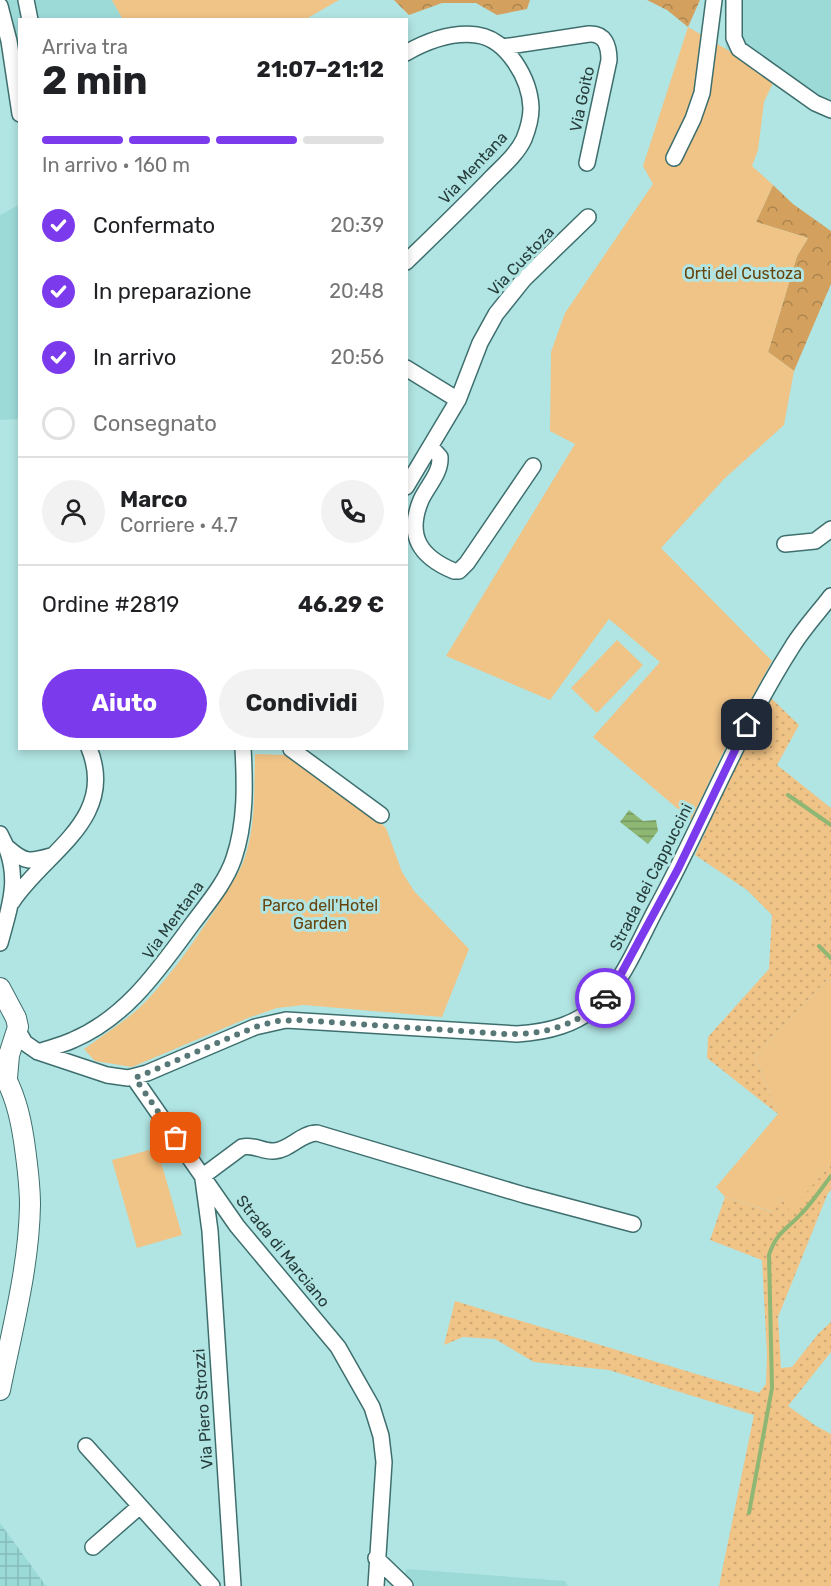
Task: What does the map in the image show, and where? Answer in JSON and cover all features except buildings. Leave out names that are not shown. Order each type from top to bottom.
[{"type":"main road","points":[[0,988],[16,1018],[4,1073],[18,1112],[28,1173],[30,1203],[27,1245],[0,1390]]},
{"type":"street","points":[[26,0],[30,18]]},
{"type":"street","points":[[674,158],[702,93],[714,0]]},
{"type":"street","points":[[734,0],[734,38],[739,49],[815,103],[831,110]]},
{"type":"street","points":[[0,6],[9,41],[18,101]]},
{"type":"street","points":[[408,52],[447,37],[462,34],[484,37],[502,47]]},
{"type":"street","name":"Via Goito","points":[[502,47],[589,34],[596,34],[603,38],[608,48],[609,60],[587,163]]},
{"type":"street","name":"Via Mentana","points":[[408,260],[517,151],[524,138],[530,118],[529,95],[519,70],[502,47]]},
{"type":"street","name":"Via Custoza","points":[[408,485],[458,400],[480,343],[505,301],[524,279],[588,217]]},
{"type":"street","points":[[408,369],[458,400]]},
{"type":"street","points":[[431,447],[440,457],[440,466],[420,505],[416,539],[418,545],[429,556],[454,571],[461,569],[467,563],[533,466]]},
{"type":"street","points":[[785,544],[815,541],[831,530]]},
{"type":"street","name":"Strada dei Cappuccini","points":[[135,1078],[255,1027],[276,1021],[311,1020],[517,1034],[551,1030],[574,1022],[588,1013],[606,998],[615,985],[678,869],[738,742],[766,691],[792,646],[831,596]]},
{"type":"street","points":[[12,902],[28,880],[72,837],[91,806],[95,774],[90,750]]},
{"type":"street","name":"Via Mentana","points":[[38,1052],[74,1040],[124,1008],[166,960],[218,889],[233,861],[240,836],[244,801],[243,750]]},
{"type":"street","points":[[290,750],[381,815]]},
{"type":"street","points":[[4,841],[27,861],[51,856]]},
{"type":"street","points":[[0,943],[12,902],[13,868],[4,841]]},
{"type":"street","points":[[11,1038],[38,1052],[106,1075],[135,1078]]},
{"type":"street","name":"Strada di Marciano","points":[[135,1078],[244,1234],[338,1347],[372,1407],[381,1436],[383,1456],[376,1586]]},
{"type":"street","points":[[203,1176],[242,1147],[252,1146],[275,1151],[308,1134],[317,1133],[524,1195],[633,1224]]},
{"type":"street","name":"Via Piero Strozzi","points":[[203,1176],[210,1230],[233,1586]]},
{"type":"street","points":[[210,1230],[227,1211]]},
{"type":"street","points":[[86,1446],[212,1586]]},
{"type":"street","points":[[93,1547],[140,1506]]},
{"type":"street","points":[[376,1558],[405,1586]]},
{"type":"shaded area","points":[[7,0],[112,0],[122,18],[18,18],[18,45]]},
{"type":"shaded area","points":[[724,0],[831,0],[831,120],[773,83],[726,49]]},
{"type":"shaded area","points":[[18,206],[18,419],[0,420],[0,215]]},
{"type":"shaded area","points":[[629,810],[643,821],[656,820],[658,831],[648,844],[620,822]]},
{"type":"shaded area","points":[[0,1523],[46,1586],[0,1586]]},
{"type":"shaded area","points":[[407,1569],[565,1581],[568,1586],[396,1586]]},
{"type":"green space","points":[[112,0],[339,0],[308,18],[122,18]]},
{"type":"green space","points":[[394,0],[530,0],[527,9],[497,15],[476,3],[442,3],[409,15]]},
{"type":"green space","points":[[647,0],[700,0],[688,27],[667,10]]},
{"type":"green space","name":"Orti del Custoza","points":[[688,27],[726,49],[773,83],[764,102],[758,150],[752,166],[773,185],[756,222],[808,238],[797,256],[768,352],[794,371],[784,425],[724,479],[661,548],[772,661],[729,740],[691,820],[593,737],[660,662],[609,619],[550,700],[446,656],[575,444],[550,431],[551,352],[565,313],[653,184],[643,166]]},
{"type":"green space","points":[[773,185],[793,204],[831,231],[831,284],[794,371],[768,352],[797,256],[808,238],[756,222]]},
{"type":"green space","points":[[617,640],[643,665],[597,713],[571,688]]},
{"type":"green space","points":[[770,697],[799,725],[777,765],[831,808],[831,983],[827,980],[755,1056],[778,1114],[707,1058],[708,1037],[769,969],[772,915],[747,890],[695,855],[744,746]]},
{"type":"green space","name":"Parco dell'Hotel Garden","points":[[255,754],[286,755],[386,828],[402,872],[414,891],[469,949],[442,1017],[304,1005],[277,1008],[132,1067],[95,1061],[84,1049],[134,1012],[158,988],[200,933],[240,869],[246,854],[251,829]]},
{"type":"green space","points":[[827,980],[831,983],[831,1164],[790,1211],[781,1198],[773,1212],[725,1197],[716,1187],[778,1114],[755,1056]]},
{"type":"green space","points":[[157,1148],[182,1235],[137,1248],[112,1160]]},
{"type":"green space","points":[[831,1164],[831,1190],[778,1317],[781,1368],[792,1367],[818,1334],[831,1322],[831,1352],[788,1406],[831,1434],[831,1586],[719,1586],[754,1415],[609,1370],[534,1362],[495,1339],[463,1337],[444,1345],[455,1301],[759,1393],[766,1384],[767,1354],[762,1260],[710,1240],[725,1197],[772,1212],[781,1198],[790,1210]]},
{"type":"waterway","points":[[788,795],[831,825]]},
{"type":"waterway","points":[[819,946],[831,958]]},
{"type":"waterway","points":[[749,1513],[772,1388],[769,1255],[778,1237],[813,1201],[831,1176]]},
{"type":"way so far","points":[[176,1138],[135,1078],[266,1023],[311,1020],[530,1034],[574,1022],[605,998]]},
{"type":"route","points":[[605,998],[615,985],[678,869],[747,725]]}]
